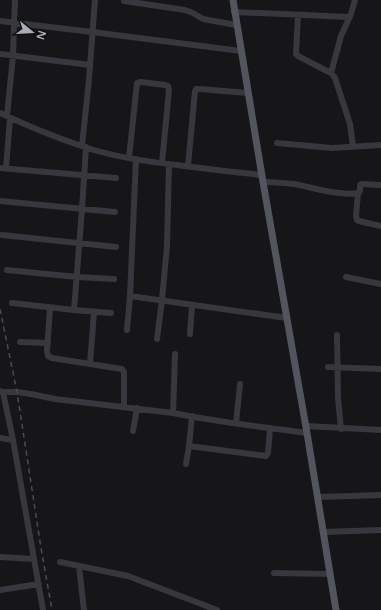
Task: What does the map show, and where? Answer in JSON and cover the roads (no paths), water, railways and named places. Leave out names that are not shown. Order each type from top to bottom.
[{"type":"main road","points":[[233,0],[236,25],[307,430],[336,610]]},
{"type":"street","points":[[16,0],[13,56],[3,169],[116,178]]},
{"type":"street","points":[[74,310],[80,243],[84,176],[84,147],[94,0]]},
{"type":"street","points":[[331,73],[340,36],[354,8],[355,0]]},
{"type":"street","points":[[124,1],[185,10],[203,19],[236,25]]},
{"type":"street","points":[[234,12],[349,17]]},
{"type":"street","points":[[298,15],[296,54],[331,73],[336,82],[347,112],[354,146]]},
{"type":"street","points":[[0,21],[241,51]]},
{"type":"street","points":[[0,54],[90,65]]},
{"type":"street","points":[[127,330],[130,296],[133,158],[137,83],[165,84],[168,86],[169,90],[162,163]]},
{"type":"street","points":[[188,166],[196,89],[248,94]]},
{"type":"street","points":[[0,113],[28,126],[94,150],[347,194],[358,193]]},
{"type":"street","points":[[277,143],[332,148],[381,145]]},
{"type":"street","points":[[156,339],[162,300],[167,246],[169,164]]},
{"type":"street","points":[[381,185],[362,184],[360,186],[356,216],[357,220],[381,226]]},
{"type":"street","points":[[0,201],[115,212]]},
{"type":"street","points":[[2,235],[116,247]]},
{"type":"street","points":[[7,270],[114,279]]},
{"type":"street","points":[[346,277],[381,284]]},
{"type":"street","points":[[130,296],[287,318]]},
{"type":"street","points":[[12,303],[111,313]]},
{"type":"street","points":[[190,334],[192,305]]},
{"type":"street","points":[[50,308],[48,343],[48,353],[50,357],[122,369],[124,372],[124,406]]},
{"type":"street","points":[[90,364],[94,312]]},
{"type":"street","points":[[337,335],[338,398],[341,429]]},
{"type":"street","points":[[20,342],[48,343]]},
{"type":"street","points":[[173,413],[175,354]]},
{"type":"street","points":[[328,367],[381,369]]},
{"type":"street","points":[[236,423],[240,384]]},
{"type":"street","points":[[43,610],[13,440],[2,391],[17,392],[55,399],[124,406],[270,428],[307,430],[381,430]]},
{"type":"street","points":[[133,431],[137,408]]},
{"type":"street","points":[[186,464],[192,416]]},
{"type":"street","points":[[189,446],[266,456],[268,453],[270,428]]},
{"type":"street","points":[[0,438],[13,440]]},
{"type":"street","points":[[317,497],[381,495]]},
{"type":"street","points":[[324,532],[381,530]]},
{"type":"street","points":[[0,557],[34,559]]},
{"type":"street","points":[[60,562],[128,576],[217,610]]},
{"type":"street","points":[[80,566],[84,610]]},
{"type":"street","points":[[274,574],[330,574]]},
{"type":"street","points":[[0,590],[39,584]]},
{"type":"railway","points":[[0,309],[17,392],[52,610]]}]
